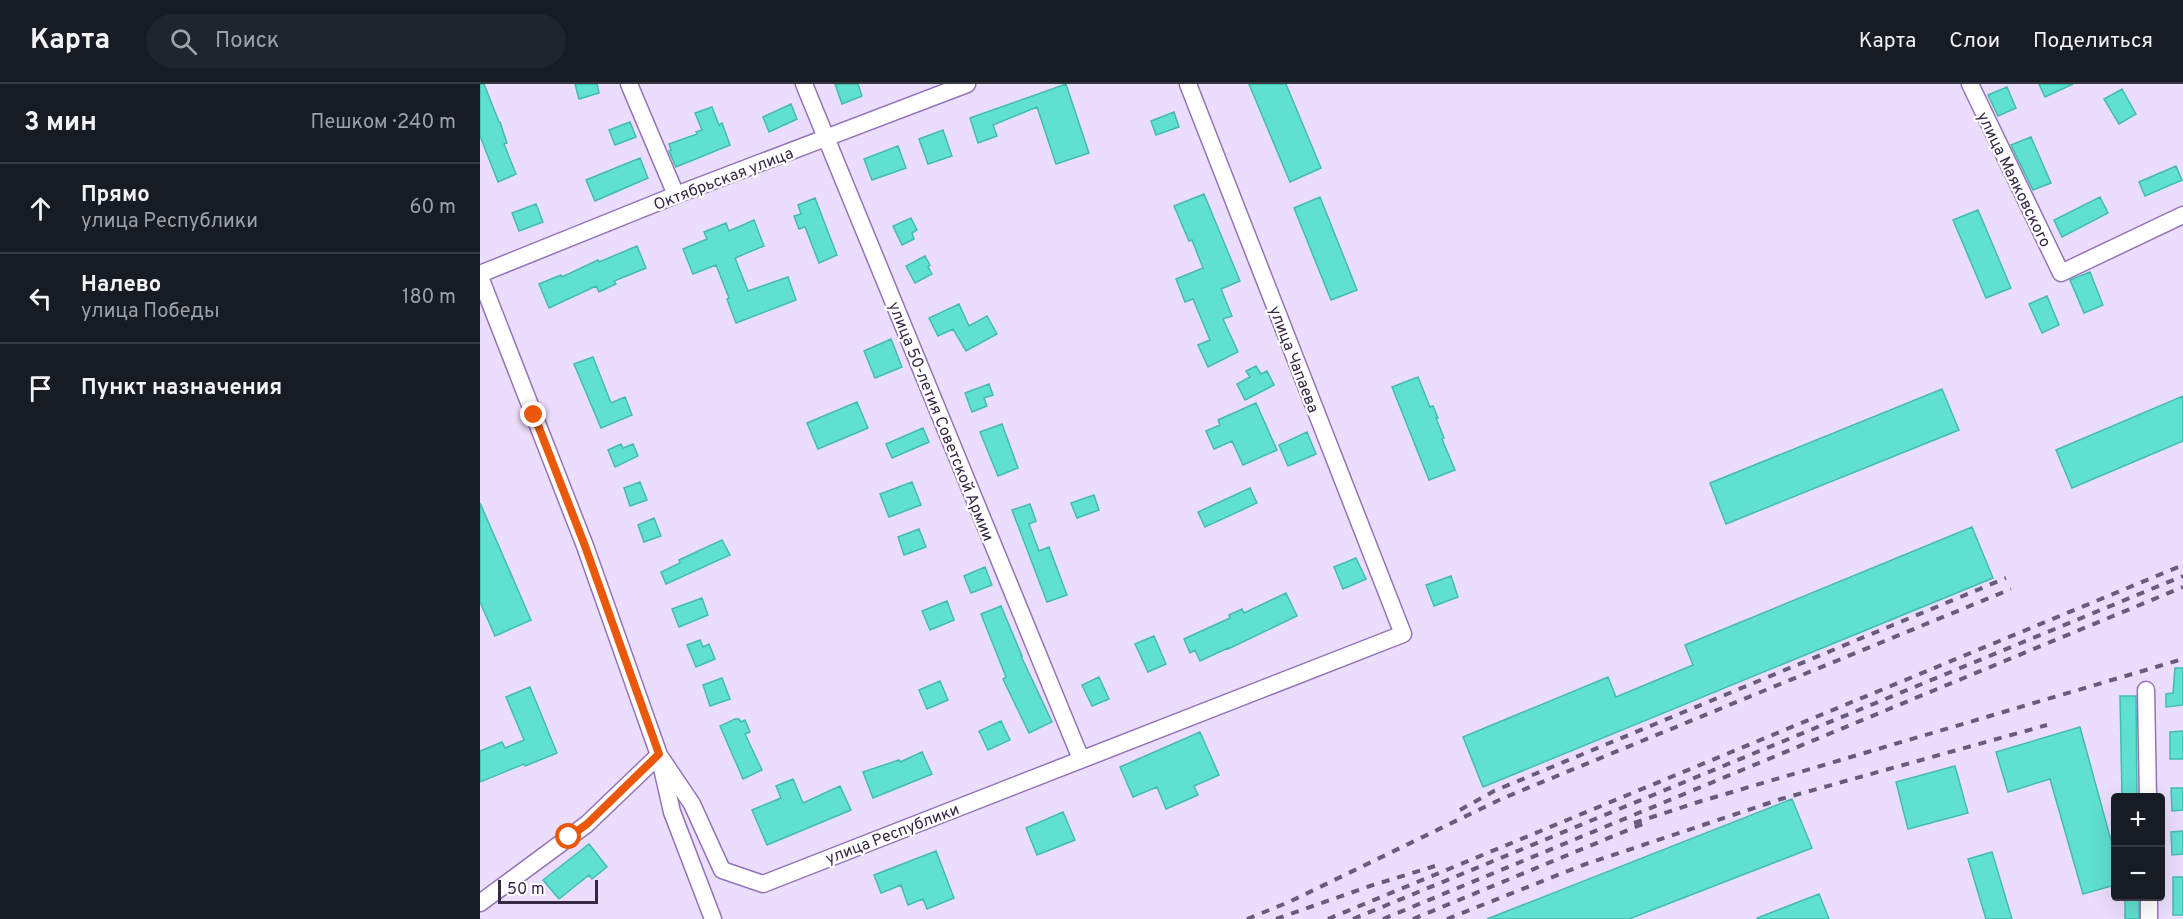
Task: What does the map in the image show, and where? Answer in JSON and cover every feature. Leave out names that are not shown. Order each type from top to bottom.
[{"type":"street","points":[[629,84],[676,195]]},
{"type":"street","name":"улица 50-летия Советской Армии","points":[[804,84],[1081,759]]},
{"type":"street","name":"Октябрьская улица","points":[[480,276],[676,195],[967,84]]},
{"type":"street","name":"улица Чапаева","points":[[1188,84],[1402,634]]},
{"type":"street","name":"улица Маяковского","points":[[1970,84],[2061,273],[2183,215]]},
{"type":"street","points":[[480,276],[585,546],[659,754],[672,812],[712,919]]},
{"type":"street","name":"улица Республики","points":[[659,754],[692,804],[722,870],[763,884],[1402,634]]},
{"type":"street","points":[[2146,690],[2148,793]]},
{"type":"street","points":[[480,903],[587,824],[659,754]]},
{"type":"street","points":[[2149,901],[2149,919]]},
{"type":"building","points":[[480,84],[484,84],[500,122],[507,143],[504,144],[516,174],[498,182],[480,136]]},
{"type":"building","points":[[575,84],[597,84],[599,93],[579,99]]},
{"type":"building","points":[[835,84],[858,84],[862,96],[842,104]]},
{"type":"building","points":[[1066,84],[1089,153],[1056,164],[1037,107],[993,125],[997,136],[978,143],[970,118]]},
{"type":"building","points":[[1249,84],[1286,84],[1321,168],[1290,182]]},
{"type":"building","points":[[2039,84],[2073,84],[2045,97]]},
{"type":"building","points":[[2007,87],[2016,108],[1998,116],[1988,95]]},
{"type":"building","points":[[2122,89],[2136,114],[2119,124],[2104,99]]},
{"type":"building","points":[[791,104],[797,119],[769,132],[763,117]]},
{"type":"building","points":[[712,107],[719,125],[722,123],[730,145],[676,167],[669,151],[671,150],[669,144],[702,130],[695,113]]},
{"type":"building","points":[[1174,112],[1179,127],[1156,135],[1151,121]]},
{"type":"building","points":[[630,122],[636,137],[615,145],[609,130]]},
{"type":"building","points":[[943,130],[952,156],[928,164],[919,139]]},
{"type":"building","points":[[2031,137],[2051,183],[2033,190],[2011,145]]},
{"type":"building","points":[[898,146],[906,168],[872,180],[864,159]]},
{"type":"building","points":[[640,158],[648,178],[595,201],[586,180]]},
{"type":"building","points":[[2176,166],[2182,180],[2145,196],[2139,182]]},
{"type":"building","points":[[1204,194],[1240,281],[1221,289],[1232,316],[1223,319],[1238,352],[1208,367],[1198,345],[1210,340],[1193,299],[1185,302],[1176,279],[1203,268],[1192,240],[1189,241],[1174,206]]},
{"type":"building","points":[[1320,197],[1357,290],[1331,300],[1294,208]]},
{"type":"building","points":[[2100,197],[2108,213],[2062,237],[2054,220]]},
{"type":"building","points":[[815,198],[837,255],[819,263],[805,227],[799,229],[794,216],[801,214],[798,205]]},
{"type":"building","points":[[536,204],[543,222],[519,231],[512,213]]},
{"type":"building","points":[[1978,210],[2011,288],[1986,298],[1953,220]]},
{"type":"building","points":[[911,218],[917,230],[912,233],[914,239],[902,245],[893,226]]},
{"type":"building","points":[[754,220],[764,246],[735,258],[748,291],[788,277],[796,300],[736,323],[716,265],[693,274],[683,249],[707,239],[704,232],[726,223],[729,231]]},
{"type":"building","points":[[637,246],[646,268],[614,281],[616,284],[599,292],[596,286],[549,308],[539,284]]},
{"type":"building","points":[[925,256],[932,274],[915,283],[906,266]]},
{"type":"building","points":[[2090,272],[2103,305],[2084,313],[2070,280]]},
{"type":"building","points":[[2047,296],[2059,325],[2042,333],[2029,304]]},
{"type":"building","points":[[959,304],[969,326],[987,316],[997,334],[966,351],[953,329],[938,336],[929,318]]},
{"type":"building","points":[[891,339],[902,367],[875,378],[864,351]]},
{"type":"building","points":[[593,357],[611,403],[625,397],[632,415],[601,428],[574,364]]},
{"type":"building","points":[[1256,366],[1261,374],[1267,371],[1274,385],[1245,400],[1237,384],[1250,377],[1246,371]]},
{"type":"building","points":[[1418,377],[1430,407],[1433,406],[1438,418],[1436,418],[1444,438],[1442,439],[1455,470],[1429,480],[1392,387]]},
{"type":"building","points":[[989,384],[993,395],[984,398],[987,406],[972,412],[965,393]]},
{"type":"building","points":[[1942,389],[1959,430],[1726,524],[1710,483]]},
{"type":"building","points":[[2183,396],[2183,441],[2072,488],[2056,450]]},
{"type":"building","points":[[857,402],[868,428],[818,449],[807,423]]},
{"type":"building","points":[[1256,403],[1277,450],[1243,465],[1232,441],[1214,449],[1206,431],[1220,425],[1218,420]]},
{"type":"building","points":[[1002,424],[1018,468],[998,476],[980,432]]},
{"type":"building","points":[[923,428],[929,442],[892,458],[886,444]]},
{"type":"building","points":[[1307,432],[1316,454],[1288,466],[1279,445]]},
{"type":"building","points":[[621,444],[623,448],[633,444],[638,456],[615,467],[608,450]]},
{"type":"building","points":[[640,482],[647,500],[630,506],[624,488]]},
{"type":"building","points":[[912,482],[921,505],[889,517],[880,494]]},
{"type":"building","points":[[1250,488],[1257,503],[1205,527],[1198,512]]},
{"type":"building","points":[[1094,495],[1099,510],[1077,518],[1071,503]]},
{"type":"building","points":[[480,503],[531,620],[495,636],[480,602]]},
{"type":"building","points":[[1030,504],[1036,521],[1029,524],[1039,551],[1049,547],[1067,595],[1047,602],[1012,510]]},
{"type":"building","points":[[654,518],[661,536],[644,542],[638,525]]},
{"type":"building","points":[[1972,527],[1993,578],[1483,787],[1463,737],[1608,677],[1616,697],[1693,665],[1685,645]]},
{"type":"building","points":[[919,529],[926,547],[904,555],[898,537]]},
{"type":"building","points":[[722,540],[730,555],[666,584],[661,572],[680,563],[679,560]]},
{"type":"building","points":[[1356,558],[1366,579],[1343,589],[1334,567]]},
{"type":"building","points":[[985,567],[992,585],[971,593],[964,576]]},
{"type":"building","points":[[1451,576],[1458,597],[1434,606],[1426,585]]},
{"type":"building","points":[[1286,593],[1297,616],[1200,661],[1195,650],[1190,653],[1184,639],[1230,618],[1229,615],[1242,609],[1244,613]]},
{"type":"building","points":[[702,598],[708,615],[679,627],[672,609]]},
{"type":"building","points":[[947,601],[954,620],[930,630],[922,611]]},
{"type":"building","points":[[1001,606],[1021,656],[1052,722],[1029,733],[1003,679],[1006,677],[981,614]]},
{"type":"building","points":[[1154,636],[1166,664],[1148,672],[1135,644]]},
{"type":"building","points":[[700,640],[703,647],[709,644],[715,659],[696,667],[687,645]]},
{"type":"building","points":[[2175,668],[2183,668],[2183,705],[2166,707],[2166,694],[2173,693]]},
{"type":"building","points":[[1099,677],[1109,699],[1092,706],[1082,685]]},
{"type":"building","points":[[722,678],[730,699],[710,706],[703,685]]},
{"type":"building","points":[[940,681],[948,700],[927,709],[919,690]]},
{"type":"building","points":[[530,687],[557,753],[480,782],[480,751],[502,742],[505,748],[524,740],[506,697]]},
{"type":"building","points":[[2120,696],[2136,696],[2137,793],[2122,793]]},
{"type":"building","points":[[735,719],[741,722],[745,720],[750,732],[745,734],[762,770],[743,779],[720,726]]},
{"type":"building","points":[[1001,721],[1010,740],[988,750],[979,731]]},
{"type":"building","points":[[2080,727],[2111,840],[2111,886],[2083,894],[2050,779],[2008,792],[1996,752]]},
{"type":"building","points":[[2183,731],[2183,759],[2170,759],[2170,732]]},
{"type":"building","points":[[1200,732],[1219,775],[1194,786],[1198,795],[1166,809],[1157,787],[1133,797],[1120,767]]},
{"type":"building","points":[[922,752],[932,774],[873,798],[863,772],[899,760],[900,762]]},
{"type":"building","points":[[1955,766],[1968,813],[1908,829],[1896,782]]},
{"type":"building","points":[[793,779],[803,803],[840,786],[851,810],[767,845],[752,810],[781,798],[776,786]]},
{"type":"building","points":[[2171,788],[2183,788],[2183,810],[2172,811]]},
{"type":"building","points":[[1792,799],[1812,848],[1629,919],[1487,919]]},
{"type":"building","points":[[1063,812],[1075,840],[1037,855],[1026,828]]},
{"type":"building","points":[[2183,831],[2183,854],[2172,855],[2171,832]]},
{"type":"building","points":[[589,844],[607,867],[592,879],[589,875],[559,899],[543,880]]},
{"type":"building","points":[[936,851],[954,898],[927,909],[923,899],[908,905],[901,885],[881,893],[874,875]]},
{"type":"building","points":[[1992,852],[2012,919],[1986,919],[1968,859]]},
{"type":"building","points":[[2173,877],[2183,877],[2183,915],[2173,915]]},
{"type":"building","points":[[1819,894],[1829,919],[1757,919],[1757,918]]},
{"type":"building","points":[[2125,901],[2139,901],[2139,919],[2125,919]]},
{"type":"railway","points":[[1328,919],[2183,565]]},
{"type":"railway","points":[[1353,919],[2183,576]]},
{"type":"railway","points":[[1460,810],[1494,791],[2006,578]]},
{"type":"railway","points":[[1383,919],[2183,587]]},
{"type":"railway","points":[[1247,919],[1289,902],[1501,799],[2011,589]]},
{"type":"railway","points":[[1634,823],[2183,659]]},
{"type":"railway","points":[[1447,919],[1583,865],[1781,799],[2047,725]]},
{"type":"railway","points":[[1413,919],[1645,823]]},
{"type":"railway","points":[[1276,919],[1435,866]]},
{"type":"route","points":[[534,415],[585,546],[659,754],[587,824],[569,837]]}]
